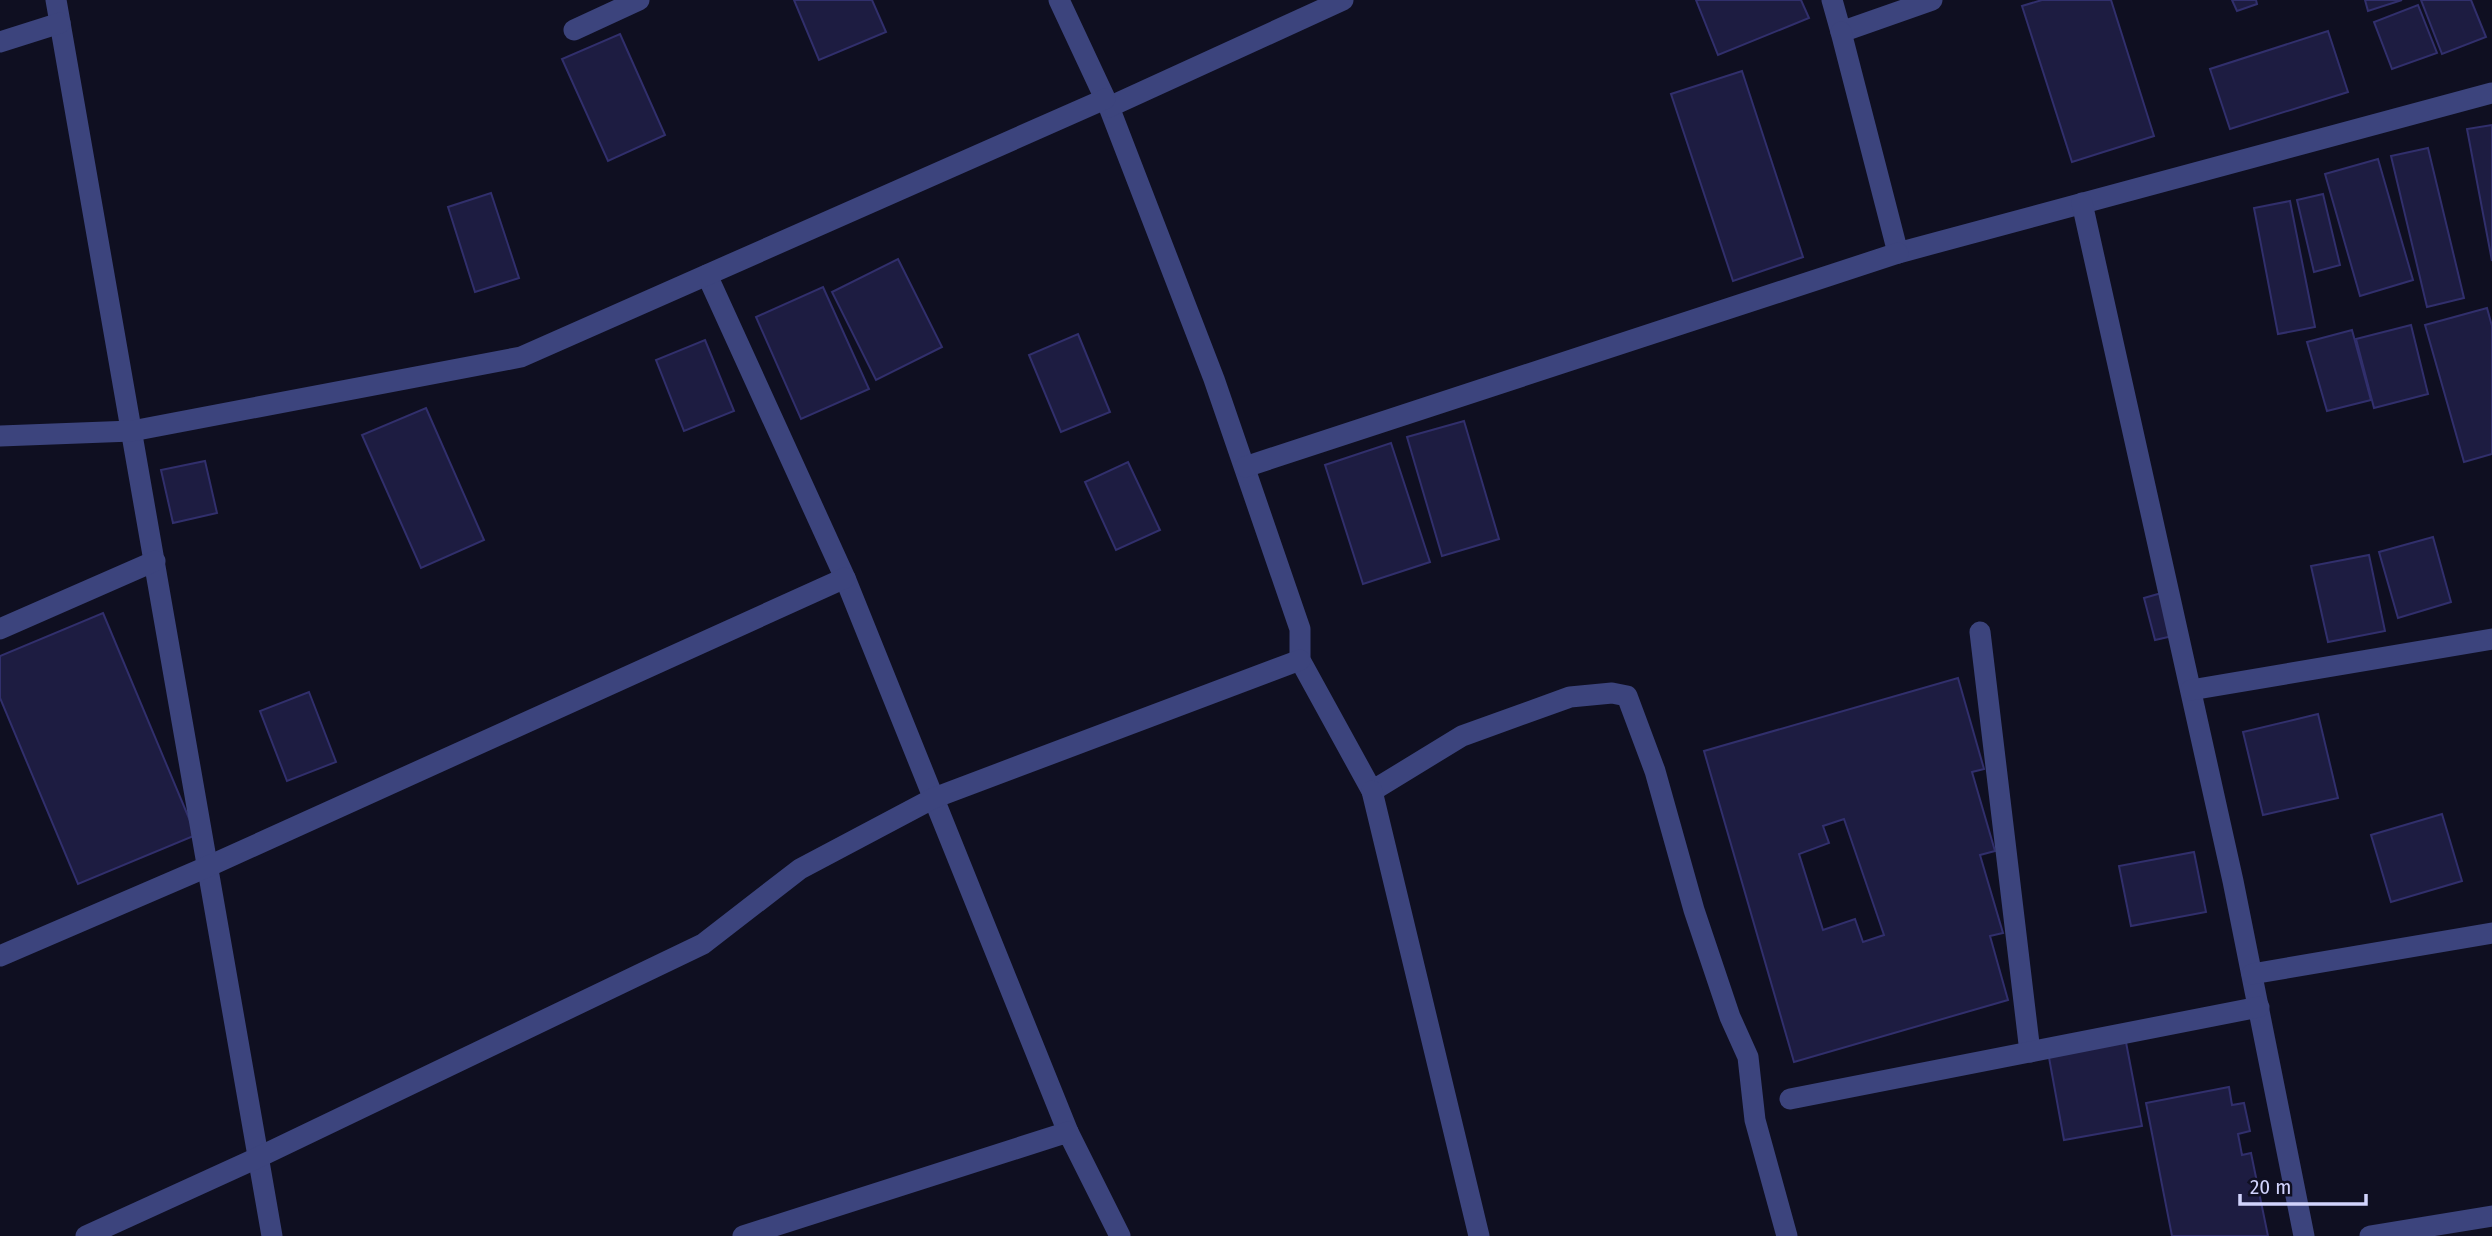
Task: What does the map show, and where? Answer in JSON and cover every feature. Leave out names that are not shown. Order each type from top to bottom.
[{"type":"street","points":[[56,0],[272,1236]]},
{"type":"street","points":[[574,30],[639,0]]},
{"type":"street","points":[[1059,0],[1107,103],[1214,379],[1300,629],[1300,660],[1372,792],[1479,1236]]},
{"type":"street","points":[[0,436],[132,431],[521,357],[1343,0]]},
{"type":"street","points":[[1832,0],[1898,253]]},
{"type":"street","points":[[1841,32],[1932,0]]},
{"type":"street","points":[[0,42],[60,23]]},
{"type":"street","points":[[1245,467],[1898,253],[2492,93]]},
{"type":"street","points":[[2082,203],[2252,974],[2304,1236]]},
{"type":"street","points":[[707,275],[845,578],[1068,1132],[1120,1236]]},
{"type":"street","points":[[0,629],[155,561]]},
{"type":"street","points":[[0,957],[209,866],[845,578]]},
{"type":"street","points":[[1980,632],[2030,1052]]},
{"type":"street","points":[[2190,690],[2492,639]]},
{"type":"street","points":[[86,1236],[257,1158],[703,944],[800,869],[934,798],[1300,660]]},
{"type":"street","points":[[1372,792],[1462,736],[1570,697],[1612,693],[1627,696],[1655,771],[1694,910],[1730,1017],[1748,1057],[1755,1120],[1787,1236]]},
{"type":"street","points":[[2252,974],[2492,933]]},
{"type":"street","points":[[1790,1099],[2259,1007]]},
{"type":"street","points":[[743,1236],[1068,1132]]},
{"type":"street","points":[[2370,1236],[2492,1216]]},
{"type":"building","points":[[794,0],[872,0],[886,32],[819,60]]},
{"type":"building","points":[[1696,0],[1801,0],[1809,18],[1718,55]]},
{"type":"building","points":[[2042,0],[2111,0],[2154,136],[2072,162],[2022,6]]},
{"type":"building","points":[[2232,0],[2256,0],[2257,4],[2237,11]]},
{"type":"building","points":[[2365,0],[2402,0],[2368,11]]},
{"type":"building","points":[[2421,0],[2471,0],[2486,37],[2442,54]]},
{"type":"building","points":[[2418,5],[2437,53],[2392,69],[2374,22]]},
{"type":"building","points":[[2328,31],[2348,92],[2230,129],[2210,69]]},
{"type":"building","points":[[620,34],[665,135],[608,161],[562,59]]},
{"type":"building","points":[[1742,71],[1803,257],[1733,281],[1671,94]]},
{"type":"building","points":[[2492,125],[2492,261],[2467,129]]},
{"type":"building","points":[[2428,148],[2464,298],[2427,307],[2391,156]]},
{"type":"building","points":[[2378,159],[2413,280],[2360,296],[2325,174]]},
{"type":"building","points":[[491,193],[519,278],[475,292],[448,207]]},
{"type":"building","points":[[2323,194],[2340,265],[2314,272],[2297,200]]},
{"type":"building","points":[[2290,201],[2315,327],[2278,334],[2254,208]]},
{"type":"building","points":[[898,259],[942,347],[876,380],[832,292]]},
{"type":"building","points":[[823,287],[869,389],[801,419],[756,317]]},
{"type":"building","points":[[2487,308],[2492,326],[2492,454],[2464,462],[2425,325]]},
{"type":"building","points":[[2411,325],[2428,394],[2374,408],[2356,339]]},
{"type":"building","points":[[2352,330],[2371,400],[2327,411],[2307,342]]},
{"type":"building","points":[[1078,334],[1110,412],[1061,432],[1029,355]]},
{"type":"building","points":[[705,340],[734,411],[684,431],[656,360]]},
{"type":"building","points":[[426,408],[484,540],[421,568],[362,435]]},
{"type":"building","points":[[1464,421],[1499,539],[1442,556],[1407,437]]},
{"type":"building","points":[[1391,443],[1430,562],[1363,584],[1325,465]]},
{"type":"building","points":[[205,461],[217,513],[173,523],[161,470]]},
{"type":"building","points":[[1128,462],[1160,530],[1116,550],[1085,482]]},
{"type":"building","points":[[2433,537],[2451,602],[2398,618],[2379,552]]},
{"type":"building","points":[[2369,555],[2385,631],[2328,642],[2311,566]]},
{"type":"building","points":[[2165,592],[2177,635],[2155,640],[2144,598]]},
{"type":"building","points":[[103,613],[196,835],[78,884],[0,698],[0,656]]},
{"type":"building","points":[[1958,678],[1984,769],[1972,772],[1995,851],[1980,855],[2003,933],[1990,936],[2008,1000],[1794,1062],[1704,751]],"holes":[[[1844,819],[1884,935],[1863,942],[1855,919],[1823,930],[1799,854],[1829,843],[1823,826]]]},
{"type":"building","points":[[309,692],[336,762],[287,781],[260,711]]},
{"type":"building","points":[[2318,714],[2338,798],[2263,815],[2243,732]]},
{"type":"building","points":[[2442,814],[2462,881],[2391,902],[2371,835]]},
{"type":"building","points":[[2194,852],[2206,912],[2131,926],[2119,866]]},
{"type":"building","points":[[2125,1037],[2142,1126],[2064,1140],[2048,1052]]},
{"type":"building","points":[[2229,1087],[2232,1105],[2244,1103],[2250,1131],[2238,1134],[2242,1155],[2251,1153],[2268,1236],[2172,1236],[2146,1103]]}]
